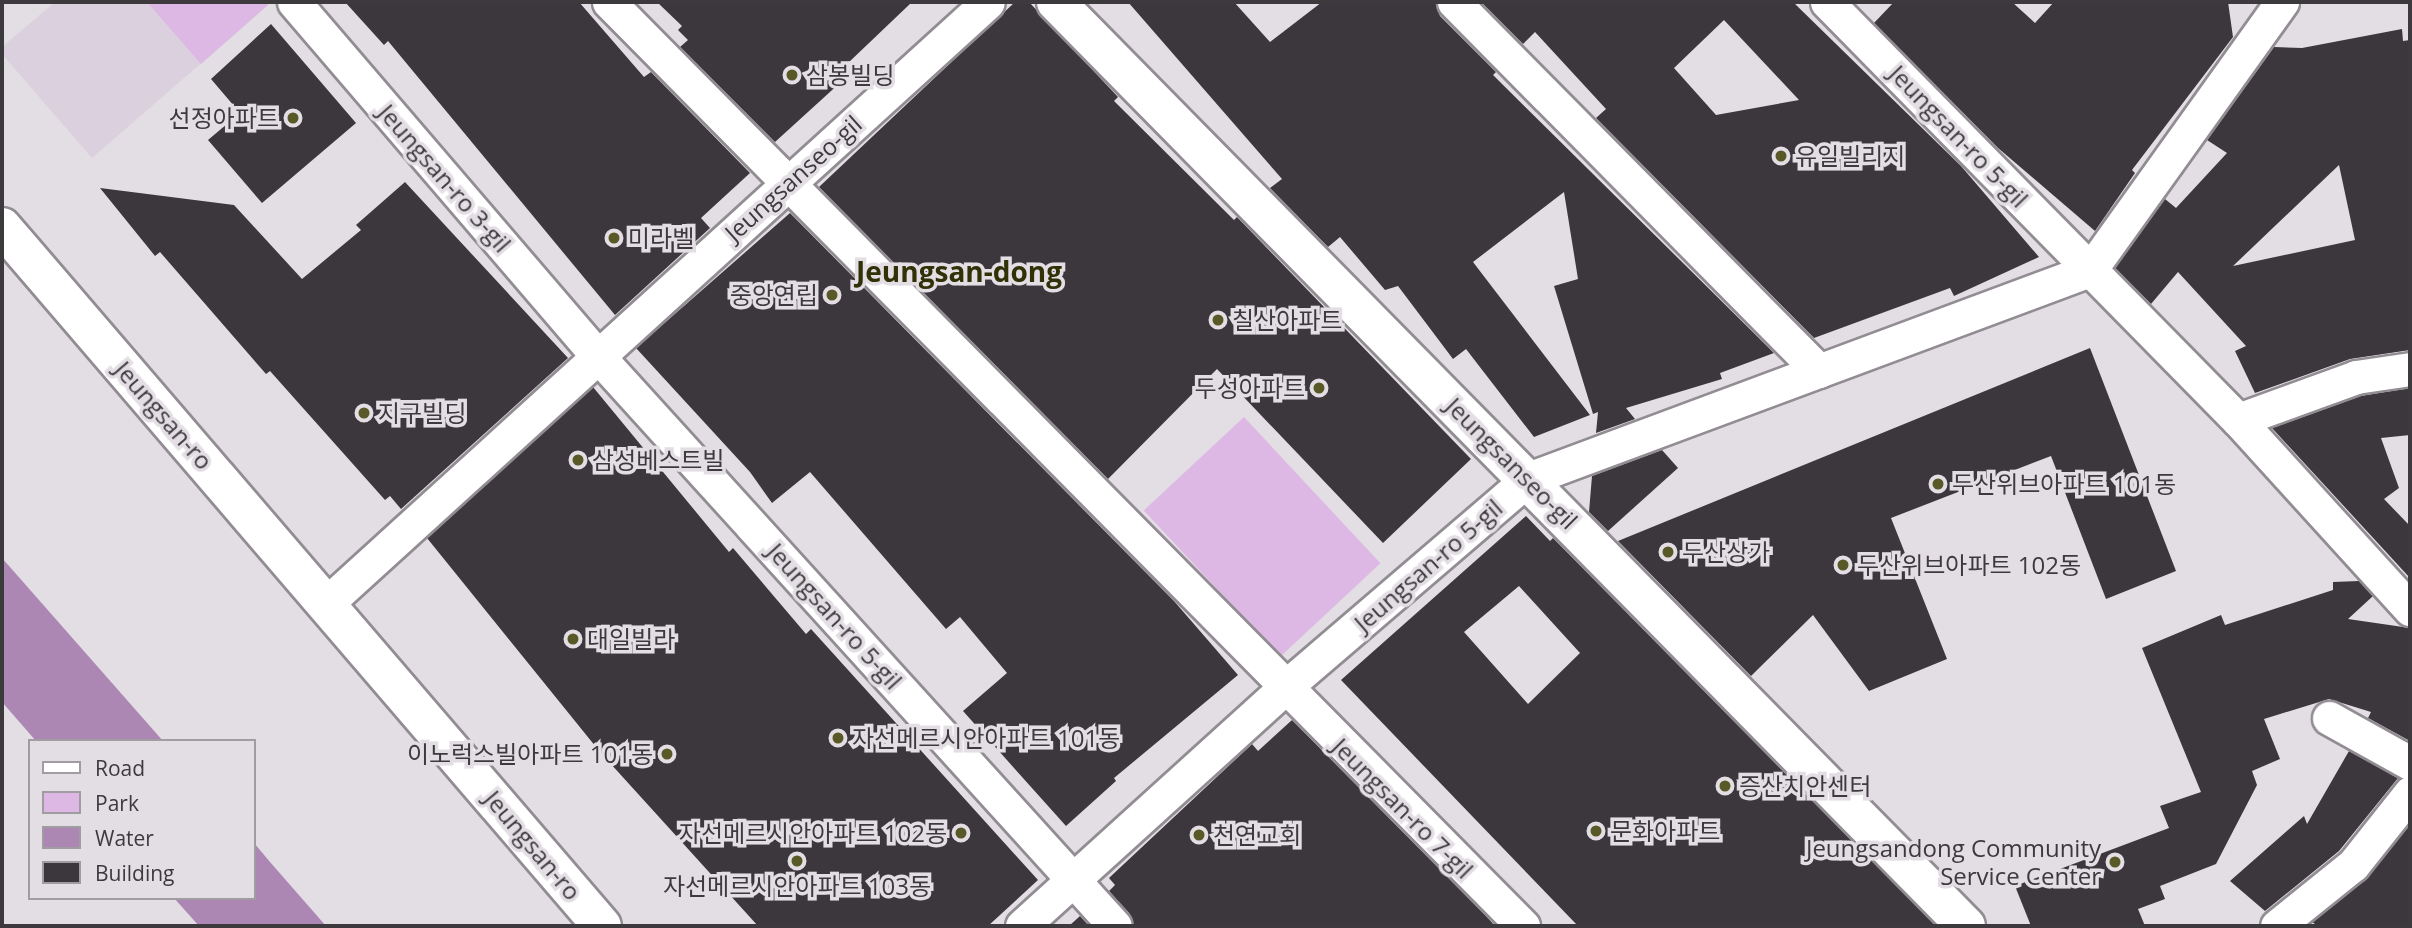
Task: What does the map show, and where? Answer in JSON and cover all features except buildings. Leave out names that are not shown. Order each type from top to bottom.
[{"type":"street","name":"Jeungsan-ro 3-gil","points":[[294,2],[596,354]]},
{"type":"street","points":[[609,2],[790,181],[1283,689]]},
{"type":"street","name":"Jeungsanseo-gil","points":[[596,354],[988,2]]},
{"type":"street","name":"Jeungsanseo-gil","points":[[1056,2],[1966,926]]},
{"type":"street","points":[[1454,2],[1819,370]]},
{"type":"street","name":"Jeungsan-ro 5-gil","points":[[1827,2],[2238,420],[2410,609]]},
{"type":"street","points":[[2090,270],[2282,2]]},
{"type":"street","name":"Jeungsan-ro","points":[[2,227],[602,926]]},
{"type":"street","name":"Jeungsan-ro 5-gil","points":[[1022,926],[1283,689],[1528,479],[2090,270]]},
{"type":"street","points":[[327,603],[596,354]]},
{"type":"street","name":"Jeungsan-ro 5-gil","points":[[596,354],[1073,878]]},
{"type":"street","points":[[2238,420],[2356,377],[2410,369]]},
{"type":"street","name":"Jeungsan-ro 7-gil","points":[[1283,689],[1523,926]]},
{"type":"street","points":[[2329,718],[2410,764]]},
{"type":"street","points":[[2277,926],[2353,866],[2410,793]]},
{"type":"street","points":[[1073,878],[1115,926]]},
{"type":"shaded area","points":[[55,2],[266,2],[268,5],[92,158],[2,54],[2,47]]},
{"type":"green space","points":[[147,2],[266,2],[268,5],[201,64]]},
{"type":"green space","points":[[1244,417],[1380,563],[1280,657],[1144,510]]},
{"type":"water","points":[[2,558],[161,739],[34,739],[2,702]]},
{"type":"water","points":[[256,845],[326,926],[199,926],[176,900],[256,900]]},
{"type":"place","name":"삼봉빌딩","points":[[792,75]]},
{"type":"place","name":"선정아파트","points":[[293,118]]},
{"type":"place","name":"유일빌리지","points":[[1781,156]]},
{"type":"place","name":"미라벨","points":[[614,238]]},
{"type":"place","name":"중앙연립","points":[[832,295]]},
{"type":"place","name":"칠산아파트","points":[[1218,320]]},
{"type":"place","name":"두성아파트","points":[[1319,388]]},
{"type":"place","name":"지구빌딩","points":[[364,413]]},
{"type":"place","name":"삼성베스트빌","points":[[578,460]]},
{"type":"place","name":"두산위브아파트 101동","points":[[1938,484]]},
{"type":"place","name":"두산상가","points":[[1668,552]]},
{"type":"place","name":"두산위브아파트 102동","points":[[1843,565]]},
{"type":"place","name":"대일빌라","points":[[573,639]]},
{"type":"place","name":"자선메르시안아파트 101동","points":[[838,738]]},
{"type":"place","name":"이노럭스빌아파트 101동","points":[[667,754]]},
{"type":"place","name":"증산치안센터","points":[[1725,786]]},
{"type":"place","name":"문화아파트","points":[[1596,831]]},
{"type":"place","name":"자선메르시안아파트 102동","points":[[961,833]]},
{"type":"place","name":"천연교회","points":[[1199,835]]},
{"type":"place","name":"자선메르시안아파트 103동","points":[[797,861]]},
{"type":"place","name":"Jeungsandong Community Service Center","points":[[2115,862]]},
{"type":"district","name":"Jeungsan-dong","points":[[959,271]]}]
